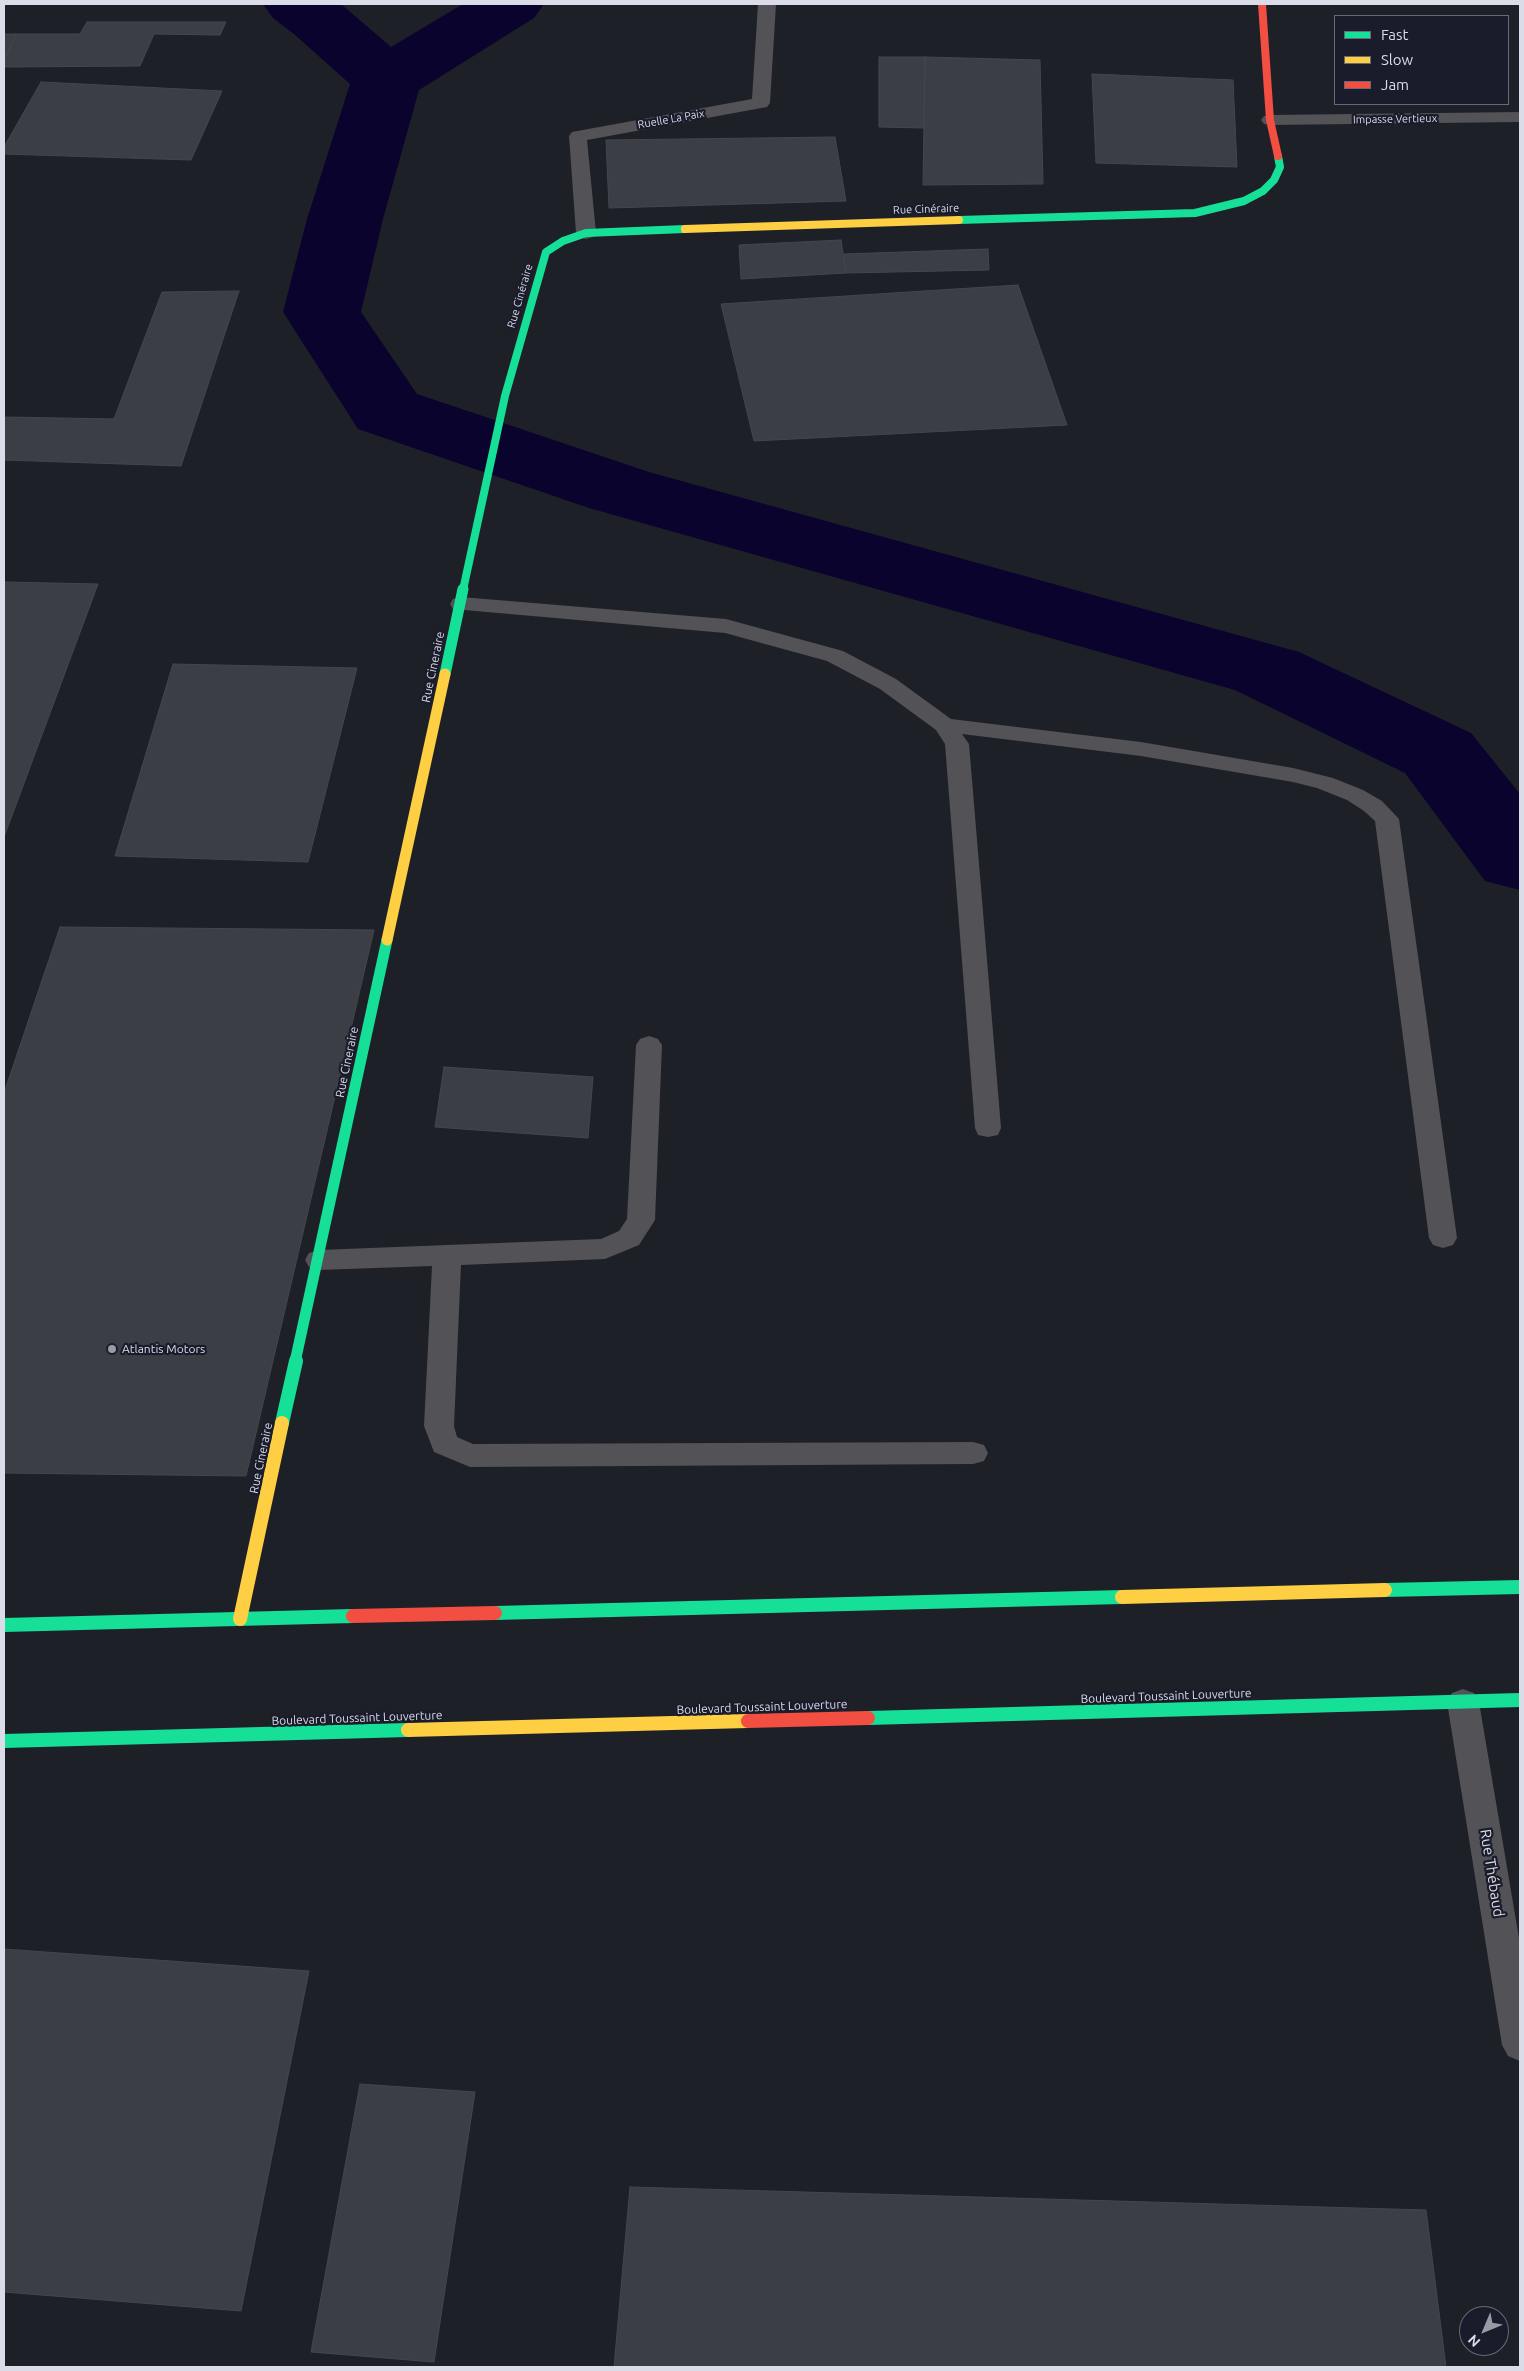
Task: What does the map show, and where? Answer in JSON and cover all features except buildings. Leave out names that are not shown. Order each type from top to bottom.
[{"type":"street","name":"Ruelle La Paix","points":[[586,234],[578,136],[761,103],[767,4]]},
{"type":"street","name":"Rue Cinéraire","points":[[506,396],[546,252],[563,241],[586,234],[614,230],[1195,213],[1244,201],[1263,191],[1274,180],[1280,167],[1270,120],[1262,4]]},
{"type":"street","name":"Impasse Vertieux","points":[[1270,120],[1520,117]]},
{"type":"street","name":"Rue Cineraire","points":[[240,1619],[506,396]]},
{"type":"street","points":[[461,604],[508,606],[726,626],[835,656],[888,684],[944,725],[957,744],[988,1128]]},
{"type":"street","points":[[944,725],[1141,749],[1293,775],[1325,783],[1355,795],[1373,806],[1387,819],[1443,1238]]},
{"type":"street","points":[[318,1260],[605,1249],[629,1238],[641,1220],[650,1045]]},
{"type":"street","points":[[447,1255],[439,1426],[445,1444],[470,1456],[973,1453]]},
{"type":"street","points":[[4,1626],[1520,1587]]},
{"type":"street","name":"Boulevard Toussaint Louverture","points":[[4,1741],[1516,1700]]},
{"type":"street","name":"Rue Thébaud","points":[[1463,1702],[1520,2045]]},
{"type":"waterway","points":[[297,4],[318,19],[387,80]]},
{"type":"waterway","points":[[387,80],[510,4]]},
{"type":"waterway","points":[[387,80],[345,219],[322,312],[387,411],[619,490],[1267,671],[1438,753],[1520,859]]},
{"type":"traffic: fast","points":[[959,220],[1195,213],[1244,201],[1263,191],[1274,180],[1280,167],[1278,156]]},
{"type":"traffic: fast","points":[[445,674],[505,396],[546,252],[563,241],[586,233],[685,229]]},
{"type":"traffic: fast","points":[[282,1423],[387,940]]},
{"type":"traffic: fast","points":[[1385,1590],[1520,1587]]},
{"type":"traffic: fast","points":[[495,1613],[1122,1597]]},
{"type":"traffic: fast","points":[[4,1625],[353,1616]]},
{"type":"traffic: fast","points":[[868,1718],[1520,1700]]},
{"type":"traffic: fast","points":[[4,1741],[408,1730]]},
{"type":"traffic: slow","points":[[685,229],[959,220]]},
{"type":"traffic: slow","points":[[387,940],[445,674]]},
{"type":"traffic: slow","points":[[240,1619],[282,1423]]},
{"type":"traffic: slow","points":[[1122,1597],[1385,1590]]},
{"type":"traffic: slow","points":[[408,1730],[748,1721]]},
{"type":"traffic: jam","points":[[1262,4],[1270,120],[1278,156]]},
{"type":"traffic: jam","points":[[353,1616],[495,1613]]},
{"type":"traffic: jam","points":[[748,1721],[868,1718]]},
{"type":"place","name":"Atlantis Motors","points":[[112,1349]]}]
